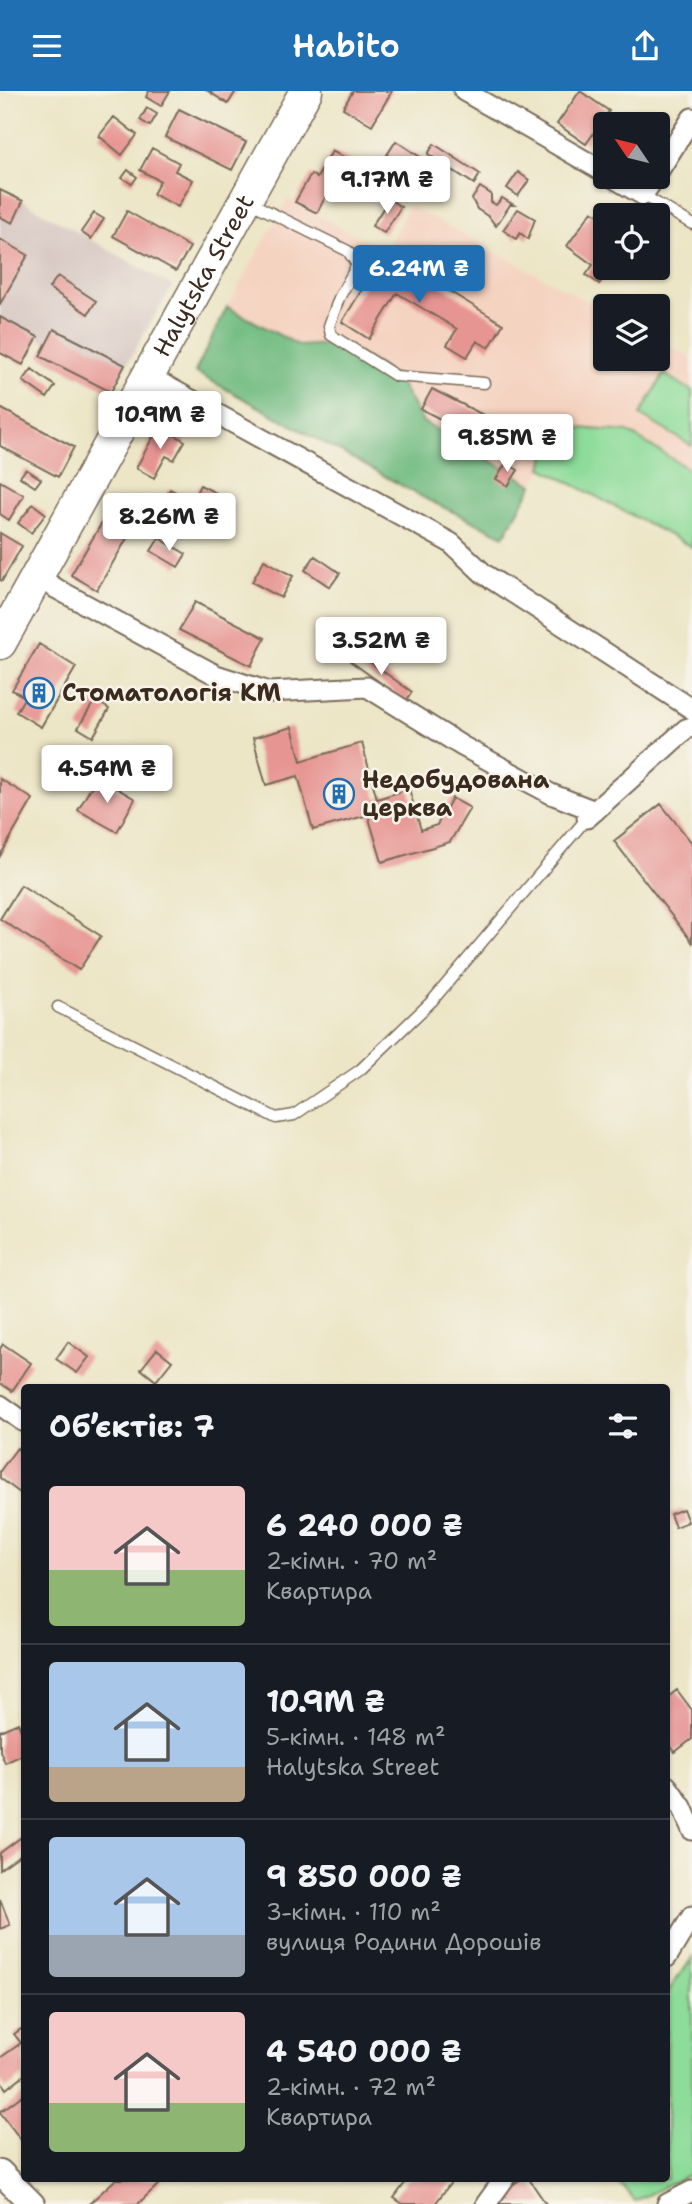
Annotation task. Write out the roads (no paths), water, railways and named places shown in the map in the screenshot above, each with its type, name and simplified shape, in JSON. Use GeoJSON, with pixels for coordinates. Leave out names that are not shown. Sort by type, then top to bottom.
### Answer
{"type":"FeatureCollection","features":[{"type":"Feature","properties":{"kind":"main road","name":"Halytska Street"},"geometry":{"type":"LineString","coordinates":[[1,641],[306,91]]}},
{"type":"Feature","properties":{"kind":"street"},"geometry":{"type":"LineString","coordinates":[[464,91],[593,165]]}},
{"type":"Feature","properties":{"kind":"street"},"geometry":{"type":"LineString","coordinates":[[670,153],[692,118]]}},
{"type":"Feature","properties":{"kind":"street"},"geometry":{"type":"LineString","coordinates":[[633,189],[643,195],[647,189]]}},
{"type":"Feature","properties":{"kind":"street"},"geometry":{"type":"LineString","coordinates":[[148,376],[451,543],[484,574],[692,709]]}},
{"type":"Feature","properties":{"kind":"street"},"geometry":{"type":"LineString","coordinates":[[38,577],[216,675],[269,692],[367,687],[462,746],[591,814],[689,728]]}},
{"type":"Feature","properties":{"kind":"street"},"geometry":{"type":"LineString","coordinates":[[0,1405],[21,1420]]}},
{"type":"Feature","properties":{"kind":"street"},"geometry":{"type":"LineString","coordinates":[[670,1790],[682,1807],[692,1830]]}},
{"type":"Feature","properties":{"kind":"street"},"geometry":{"type":"LineString","coordinates":[[670,1952],[692,1916]]}},
{"type":"Feature","properties":{"kind":"street"},"geometry":{"type":"LineString","coordinates":[[0,2172],[32,2204]]}},
{"type":"Feature","properties":{"kind":"street"},"geometry":{"type":"LineString","coordinates":[[486,2204],[501,2182]]}},
{"type":"Feature","properties":{"kind":"street"},"geometry":{"type":"LineString","coordinates":[[667,2204],[692,2191]]}},
{"type":"Feature","properties":{"kind":"lane"},"geometry":{"type":"LineString","coordinates":[[643,195],[692,225]]}},
{"type":"Feature","properties":{"kind":"lane"},"geometry":{"type":"LineString","coordinates":[[246,200],[348,251],[357,265],[340,297],[329,326],[331,335],[341,343],[396,376],[484,383]]}},
{"type":"Feature","properties":{"kind":"lane"},"geometry":{"type":"LineString","coordinates":[[58,1007],[276,1118],[294,1115],[360,1070],[432,1000],[591,814]]}},
{"type":"Feature","properties":{"kind":"place","name":"Стоматологія KM"},"geometry":{"type":"Point","coordinates":[39,693]}},
{"type":"Feature","properties":{"kind":"place","name":"Недобудована церква"},"geometry":{"type":"Point","coordinates":[339,794]}}]}
